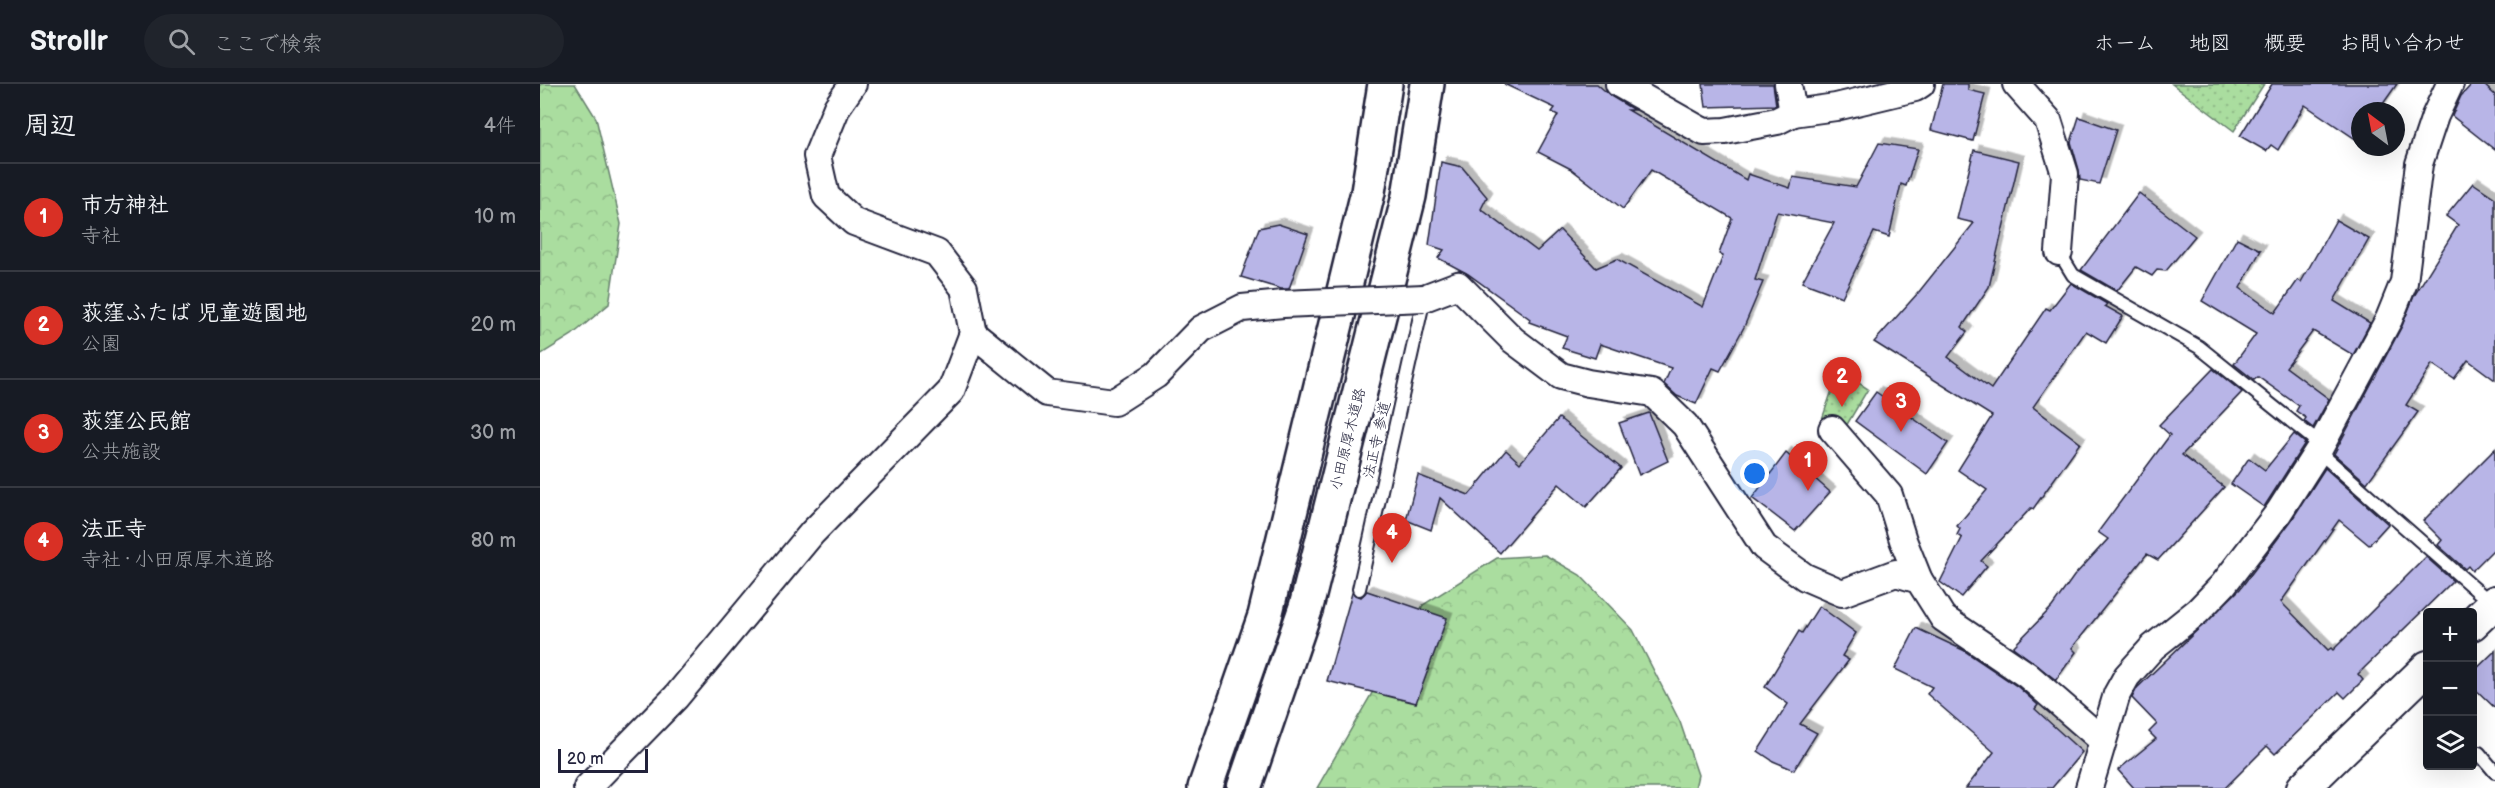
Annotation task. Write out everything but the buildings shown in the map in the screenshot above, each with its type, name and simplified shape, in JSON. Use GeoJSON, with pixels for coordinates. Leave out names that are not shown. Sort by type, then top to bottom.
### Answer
{"type":"FeatureCollection","features":[{"type":"Feature","properties":{"kind":"highway"},"geometry":{"type":"LineString","coordinates":[[1205,788],[1265,616],[1368,192],[1385,84]]}},
{"type":"Feature","properties":{"kind":"highway","name":"小田原厚木道路"},"geometry":{"type":"LineString","coordinates":[[1244,788],[1306,607],[1409,196],[1427,84]]}},
{"type":"Feature","properties":{"kind":"street"},"geometry":{"type":"LineString","coordinates":[[587,788],[676,697],[812,533],[951,391],[973,333],[964,288],[937,253],[854,222],[826,196],[817,156],[837,107],[853,84]]}},
{"type":"Feature","properties":{"kind":"street"},"geometry":{"type":"LineString","coordinates":[[1618,84],[1704,132],[1725,131],[1777,121],[1837,95],[1915,88],[1921,84]]}},
{"type":"Feature","properties":{"kind":"street"},"geometry":{"type":"LineString","coordinates":[[1788,84],[1792,113]]}},
{"type":"Feature","properties":{"kind":"street"},"geometry":{"type":"LineString","coordinates":[[2016,84],[2048,120],[2066,174],[2060,252]]}},
{"type":"Feature","properties":{"kind":"street"},"geometry":{"type":"LineString","coordinates":[[2090,788],[2117,694],[2127,676],[2153,647],[2198,611],[2223,585],[2279,512],[2320,448],[2389,319],[2404,282],[2419,164],[2435,116],[2450,84]]}},
{"type":"Feature","properties":{"kind":"street"},"geometry":{"type":"LineString","coordinates":[[973,333],[1047,393],[1114,402],[1156,375],[1201,329],[1242,309],[1284,304],[1424,298],[1458,285],[1513,340],[1561,376],[1588,383],[1652,393],[1685,425],[1764,547],[1805,577],[1842,593],[1896,573],[1919,580]]}},
{"type":"Feature","properties":{"kind":"street"},"geometry":{"type":"LineString","coordinates":[[1832,429],[1889,495],[1919,580],[1943,618],[2027,675],[2102,740]]}},
{"type":"Feature","properties":{"kind":"street"},"geometry":{"type":"LineString","coordinates":[[2303,788],[2423,672]]}},
{"type":"Feature","properties":{"kind":"lane"},"geometry":{"type":"LineString","coordinates":[[2060,252],[2073,274],[2199,346],[2320,448],[2487,610]]}},
{"type":"Feature","properties":{"kind":"lane","name":"法正寺 参道"},"geometry":{"type":"LineString","coordinates":[[1359,589],[1424,298]]}},
{"type":"Feature","properties":{"kind":"lane"},"geometry":{"type":"LineString","coordinates":[[2479,753],[2495,772]]}},
{"type":"Feature","properties":{"kind":"green space"},"geometry":{"type":"Polygon","coordinates":[[[540,84],[575,84],[596,118],[621,224],[609,304],[572,335],[540,355],[540,84]]]}},
{"type":"Feature","properties":{"kind":"green space"},"geometry":{"type":"Polygon","coordinates":[[[2172,84],[2264,84],[2234,131],[2172,84]]]}},
{"type":"Feature","properties":{"kind":"green space"},"geometry":{"type":"Polygon","coordinates":[[[1839,370],[1868,389],[1842,433],[1820,425],[1839,370]]]}},
{"type":"Feature","properties":{"kind":"green space"},"geometry":{"type":"Polygon","coordinates":[[[1545,555],[1580,575],[1633,630],[1680,722],[1698,775],[1695,788],[1317,788],[1423,605],[1497,558],[1545,555]]]}},
{"type":"Feature","properties":{"kind":"place","name":"荻窪ふたば 児童遊園地"},"geometry":{"type":"Point","coordinates":[1842,407]}},
{"type":"Feature","properties":{"kind":"place","name":"荻窪公民館"},"geometry":{"type":"Point","coordinates":[1901,432]}},
{"type":"Feature","properties":{"kind":"place","name":"市方神社"},"geometry":{"type":"Point","coordinates":[1808,491]}},
{"type":"Feature","properties":{"kind":"place","name":"法正寺"},"geometry":{"type":"Point","coordinates":[1392,563]}}]}
